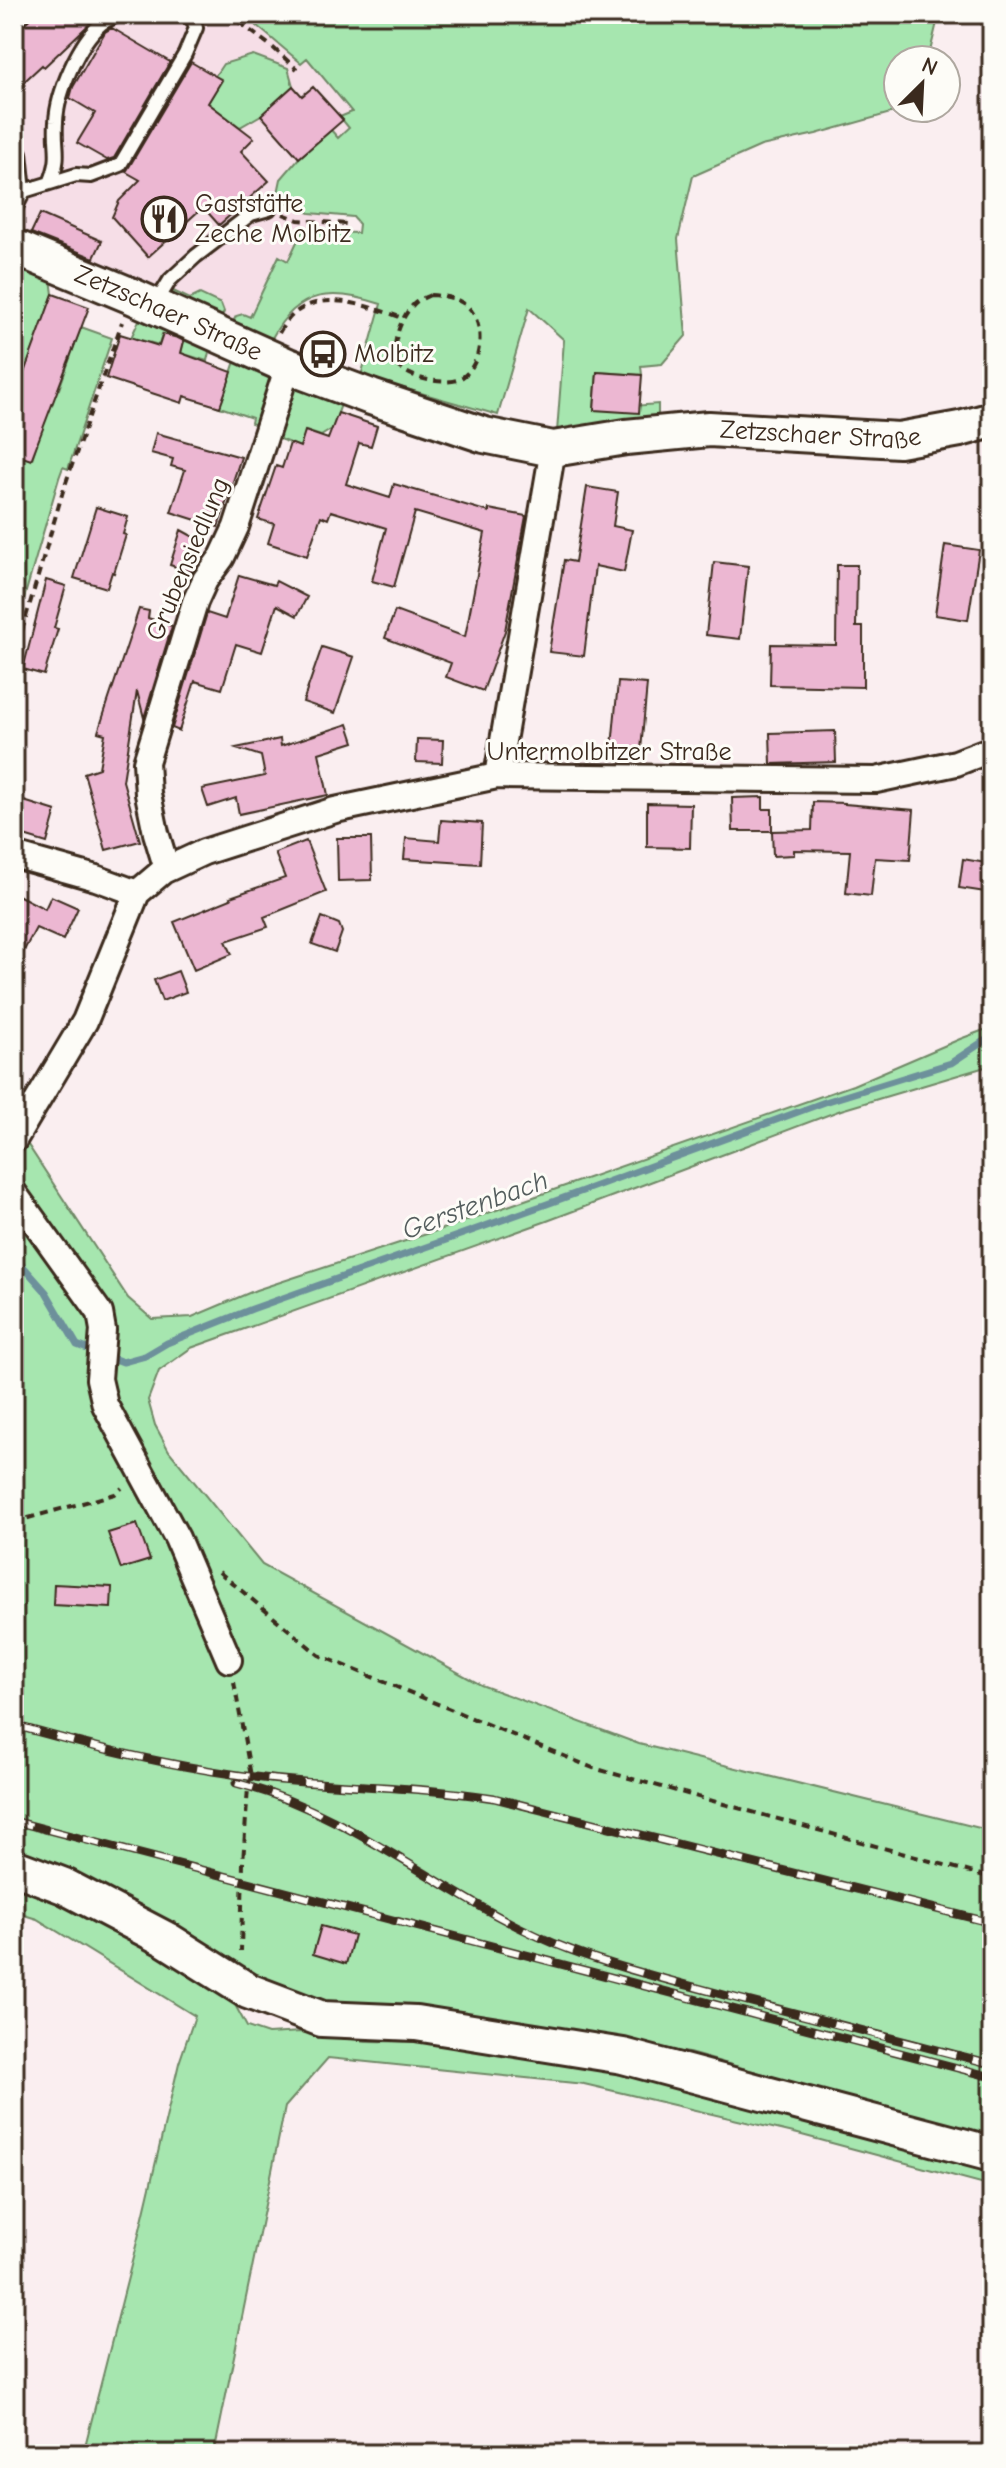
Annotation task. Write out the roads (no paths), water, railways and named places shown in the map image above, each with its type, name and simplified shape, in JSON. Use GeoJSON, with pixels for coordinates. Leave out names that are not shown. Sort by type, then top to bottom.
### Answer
{"type":"FeatureCollection","features":[{"type":"Feature","properties":{"kind":"street","name":"Zetzschaer Straße"},"geometry":{"type":"LineString","coordinates":[[14,247],[278,361],[399,407],[484,435],[553,449],[626,437],[709,429],[899,440],[992,420]]}},
{"type":"Feature","properties":{"kind":"street","name":"Grubensiedlung"},"geometry":{"type":"LineString","coordinates":[[167,869],[148,794],[146,762],[195,602],[236,527],[278,361]]}},
{"type":"Feature","properties":{"kind":"street"},"geometry":{"type":"LineString","coordinates":[[497,776],[553,449]]}},
{"type":"Feature","properties":{"kind":"street","name":"Untermolbitzer Straße"},"geometry":{"type":"LineString","coordinates":[[14,1140],[85,1021],[137,893],[167,869],[204,852],[335,810],[497,776],[876,780],[956,763],[992,749]]}},
{"type":"Feature","properties":{"kind":"street"},"geometry":{"type":"LineString","coordinates":[[14,855],[137,893]]}},
{"type":"Feature","properties":{"kind":"street"},"geometry":{"type":"LineString","coordinates":[[14,1193],[100,1313],[103,1330],[99,1379],[105,1405],[177,1538],[229,1660]]}},
{"type":"Feature","properties":{"kind":"street"},"geometry":{"type":"LineString","coordinates":[[14,1867],[64,1886],[167,1940],[248,1991],[322,2019],[416,2023],[623,2056],[992,2154]]}},
{"type":"Feature","properties":{"kind":"lane"},"geometry":{"type":"LineString","coordinates":[[50,183],[58,150],[55,124],[59,96],[83,46],[101,24],[119,14]]}},
{"type":"Feature","properties":{"kind":"lane"},"geometry":{"type":"LineString","coordinates":[[24,191],[76,175],[91,176],[120,165],[185,54],[196,28],[193,19],[184,14]]}},
{"type":"Feature","properties":{"kind":"lane"},"geometry":{"type":"LineString","coordinates":[[14,144],[20,153],[24,191],[14,211]]}},
{"type":"Feature","properties":{"kind":"lane"},"geometry":{"type":"LineString","coordinates":[[143,301],[251,214],[269,209]]}},
{"type":"Feature","properties":{"kind":"waterway","name":"Gerstenbach"},"geometry":{"type":"LineString","coordinates":[[107,1356],[123,1362],[145,1356],[167,1343],[252,1309],[825,1102],[951,1063],[992,1038]]}},
{"type":"Feature","properties":{"kind":"waterway","name":"Gerstenbach"},"geometry":{"type":"LineString","coordinates":[[14,1256],[46,1292],[77,1345],[95,1352]]}},
{"type":"Feature","properties":{"kind":"railway"},"geometry":{"type":"LineString","coordinates":[[21,1727],[126,1754],[232,1774],[494,1798],[992,1923]]}},
{"type":"Feature","properties":{"kind":"railway"},"geometry":{"type":"LineString","coordinates":[[236,1783],[324,1816],[486,1910],[571,1950],[669,1980],[992,2064]]}},
{"type":"Feature","properties":{"kind":"railway"},"geometry":{"type":"LineString","coordinates":[[14,1821],[992,2077]]}},
{"type":"Feature","properties":{"kind":"place","name":"Gaststätte Zeche Molbitz"},"geometry":{"type":"Point","coordinates":[164,219]}},
{"type":"Feature","properties":{"kind":"place","name":"Molbitz"},"geometry":{"type":"Point","coordinates":[323,354]}}]}
